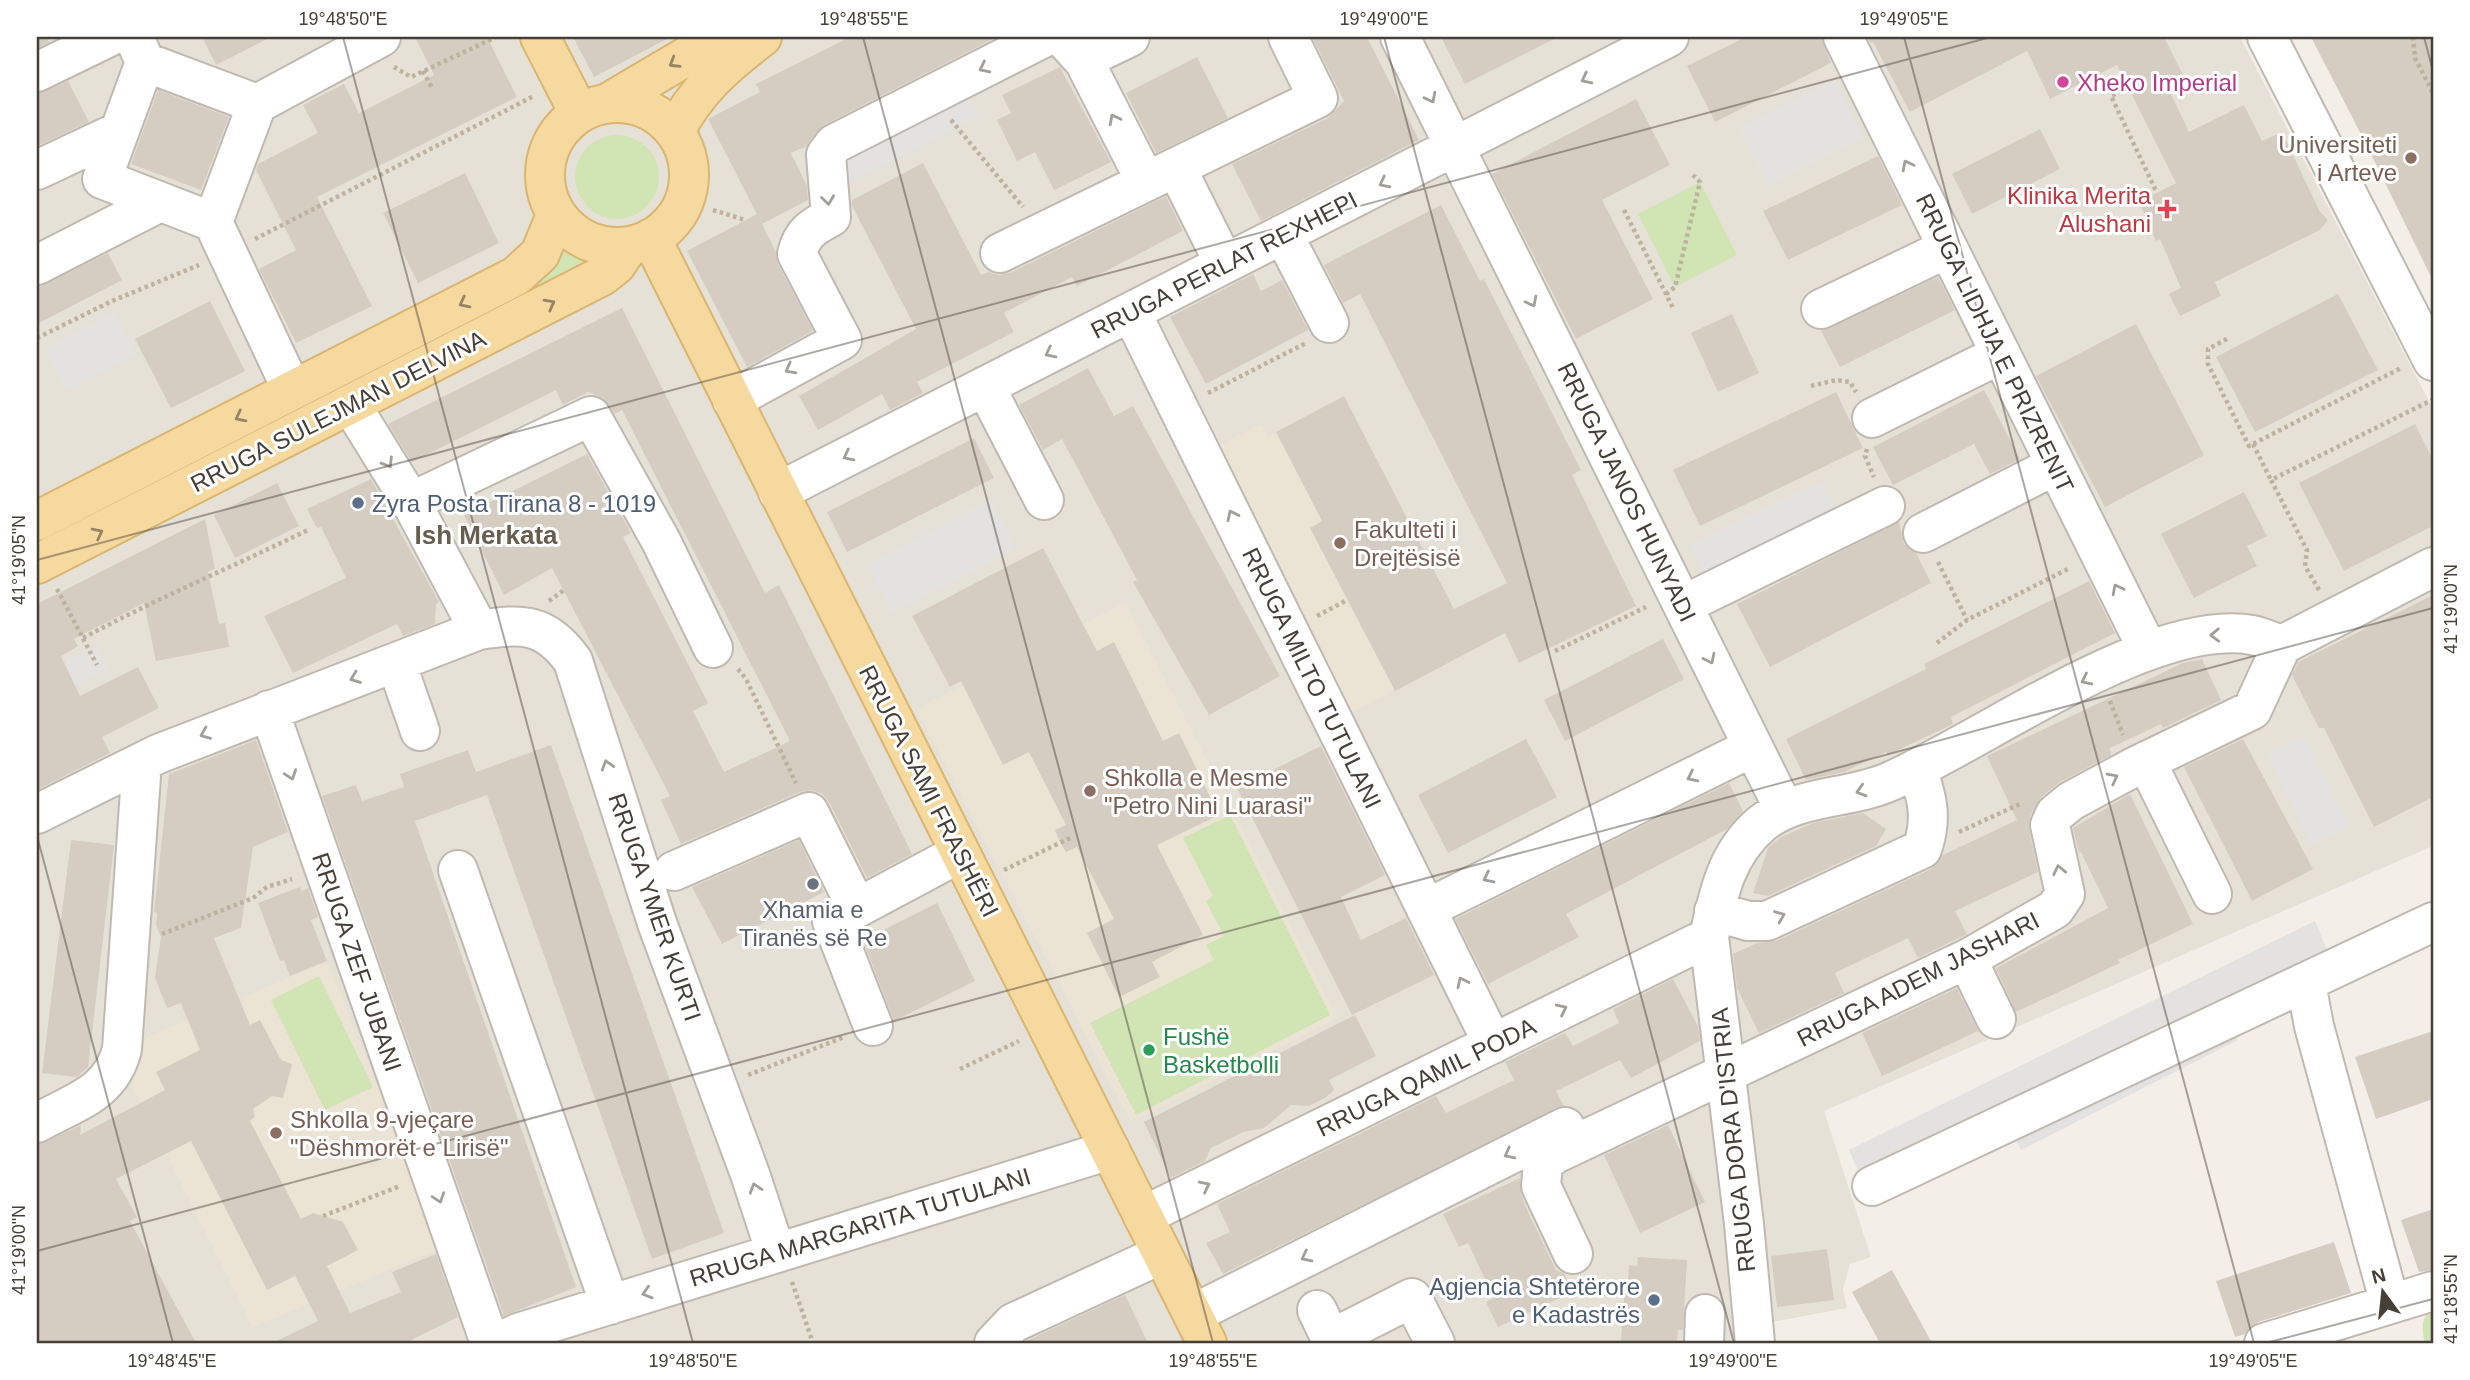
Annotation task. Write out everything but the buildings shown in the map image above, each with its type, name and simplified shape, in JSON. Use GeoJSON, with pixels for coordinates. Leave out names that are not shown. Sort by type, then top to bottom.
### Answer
{"type":"FeatureCollection","features":[{"type":"Feature","properties":{"kind":"main road"},"geometry":{"type":"LineString","coordinates":[[540,37],[580,99]]}},
{"type":"Feature","properties":{"kind":"main road"},"geometry":{"type":"LineString","coordinates":[[580,99],[632,105],[656,115],[675,132],[687,160],[687,191],[674,219],[640,242],[601,246],[575,234],[545,209],[547,194],[544,171],[549,148],[580,99],[699,49],[736,37]]}},
{"type":"Feature","properties":{"kind":"main road"},"geometry":{"type":"LineString","coordinates":[[675,132],[687,107],[714,76],[762,37]]}},
{"type":"Feature","properties":{"kind":"main road","name":"RRUGA SULEJMAN DELVINA"},"geometry":{"type":"LineString","coordinates":[[37,521],[525,271],[545,247],[545,209]]}},
{"type":"Feature","properties":{"kind":"main road","name":"RRUGA SAMI FRASHËRI"},"geometry":{"type":"LineString","coordinates":[[640,242],[732,400],[1200,1329]]}},
{"type":"Feature","properties":{"kind":"main road","name":"RRUGA SULEJMAN DELVINA"},"geometry":{"type":"LineString","coordinates":[[45,573],[351,405],[602,276],[640,242]]}},
{"type":"Feature","properties":{"kind":"street"},"geometry":{"type":"LineString","coordinates":[[732,400],[842,341],[797,254],[801,239],[812,227],[831,217],[826,155],[834,144],[1045,37]]}},
{"type":"Feature","properties":{"kind":"street"},"geometry":{"type":"LineString","coordinates":[[1062,37],[1084,61],[1224,263]]}},
{"type":"Feature","properties":{"kind":"street"},"geometry":{"type":"LineString","coordinates":[[1000,253],[1318,98],[1288,37]]}},
{"type":"Feature","properties":{"kind":"street","name":"RRUGA JANOS HUNYADI"},"geometry":{"type":"LineString","coordinates":[[1400,37],[1784,809]]}},
{"type":"Feature","properties":{"kind":"street","name":"RRUGA PERLAT REXHEPI"},"geometry":{"type":"LineString","coordinates":[[778,492],[1455,146],[1625,47],[1669,37]]}},
{"type":"Feature","properties":{"kind":"street","name":"RRUGA LIDHJA E PRIZRENIT"},"geometry":{"type":"LineString","coordinates":[[1843,37],[2148,650]]}},
{"type":"Feature","properties":{"kind":"street"},"geometry":{"type":"LineString","coordinates":[[2267,37],[2423,362]]}},
{"type":"Feature","properties":{"kind":"street"},"geometry":{"type":"LineString","coordinates":[[37,72],[95,40]]}},
{"type":"Feature","properties":{"kind":"street"},"geometry":{"type":"LineString","coordinates":[[292,390],[220,238],[160,202],[102,178],[118,132],[140,49],[257,104],[387,52]]}},
{"type":"Feature","properties":{"kind":"street"},"geometry":{"type":"LineString","coordinates":[[220,238],[257,104]]}},
{"type":"Feature","properties":{"kind":"street"},"geometry":{"type":"LineString","coordinates":[[37,170],[118,132]]}},
{"type":"Feature","properties":{"kind":"street"},"geometry":{"type":"LineString","coordinates":[[37,265],[160,202]]}},
{"type":"Feature","properties":{"kind":"street"},"geometry":{"type":"LineString","coordinates":[[1283,234],[1319,332]]}},
{"type":"Feature","properties":{"kind":"street"},"geometry":{"type":"LineString","coordinates":[[1821,309],[1948,248]]}},
{"type":"Feature","properties":{"kind":"street","name":"RRUGA MILTO TUTULANI"},"geometry":{"type":"LineString","coordinates":[[1131,312],[1493,1044]]}},
{"type":"Feature","properties":{"kind":"street"},"geometry":{"type":"LineString","coordinates":[[1872,418],[2001,354]]}},
{"type":"Feature","properties":{"kind":"street"},"geometry":{"type":"LineString","coordinates":[[985,386],[1044,500]]}},
{"type":"Feature","properties":{"kind":"street"},"geometry":{"type":"LineString","coordinates":[[351,405],[411,502],[479,631]]}},
{"type":"Feature","properties":{"kind":"street"},"geometry":{"type":"LineString","coordinates":[[411,502],[592,416],[661,541],[710,642]]}},
{"type":"Feature","properties":{"kind":"street"},"geometry":{"type":"LineString","coordinates":[[1923,533],[2056,465]]}},
{"type":"Feature","properties":{"kind":"street"},"geometry":{"type":"LineString","coordinates":[[1680,599],[1885,506]]}},
{"type":"Feature","properties":{"kind":"street"},"geometry":{"type":"LineString","coordinates":[[1917,768],[1929,806],[1929,831],[1922,849],[1767,921],[1712,924],[1727,869],[1740,847],[1761,825],[1784,809],[1856,793],[1917,768],[1974,735],[2148,650],[2204,635],[2251,635],[2282,645],[2433,567]]}},
{"type":"Feature","properties":{"kind":"street","name":"RRUGA YMER KURTI"},"geometry":{"type":"LineString","coordinates":[[269,710],[479,631],[517,624],[538,630],[561,644],[573,662],[657,923],[779,1252]]}},
{"type":"Feature","properties":{"kind":"street","name":"RRUGA ADEM JASHARI"},"geometry":{"type":"LineString","coordinates":[[1725,1061],[1967,959],[2054,909],[2065,894],[2050,825],[2055,814],[2135,749],[2252,710],[2282,645]]}},
{"type":"Feature","properties":{"kind":"street"},"geometry":{"type":"LineString","coordinates":[[396,662],[420,731]]}},
{"type":"Feature","properties":{"kind":"street"},"geometry":{"type":"LineString","coordinates":[[37,814],[142,762],[269,710]]}},
{"type":"Feature","properties":{"kind":"street","name":"RRUGA ZEF JUBANI"},"geometry":{"type":"LineString","coordinates":[[269,710],[431,1175],[507,1341]]}},
{"type":"Feature","properties":{"kind":"street"},"geometry":{"type":"LineString","coordinates":[[1426,909],[1754,747]]}},
{"type":"Feature","properties":{"kind":"street"},"geometry":{"type":"LineString","coordinates":[[2135,749],[2211,894]]}},
{"type":"Feature","properties":{"kind":"street"},"geometry":{"type":"LineString","coordinates":[[37,1123],[106,1084],[117,1069],[122,1049],[142,762]]}},
{"type":"Feature","properties":{"kind":"street"},"geometry":{"type":"LineString","coordinates":[[674,871],[809,812],[857,908]]}},
{"type":"Feature","properties":{"kind":"street"},"geometry":{"type":"LineString","coordinates":[[873,1026],[832,921],[960,853]]}},
{"type":"Feature","properties":{"kind":"street"},"geometry":{"type":"LineString","coordinates":[[458,870],[610,1305]]}},
{"type":"Feature","properties":{"kind":"street"},"geometry":{"type":"LineString","coordinates":[[1872,1186],[2433,922]]}},
{"type":"Feature","properties":{"kind":"street","name":"RRUGA QAMIL PODA"},"geometry":{"type":"LineString","coordinates":[[1143,1216],[1493,1044],[1712,924]]}},
{"type":"Feature","properties":{"kind":"street","name":"RRUGA DORA D'ISTRIA"},"geometry":{"type":"LineString","coordinates":[[1712,924],[1755,1343]]}},
{"type":"Feature","properties":{"kind":"street"},"geometry":{"type":"LineString","coordinates":[[1967,959],[1996,1019]]}},
{"type":"Feature","properties":{"kind":"street"},"geometry":{"type":"LineString","coordinates":[[2306,983],[2314,1026],[2390,1304]]}},
{"type":"Feature","properties":{"kind":"street"},"geometry":{"type":"LineString","coordinates":[[1573,1254],[1541,1186],[1543,1163],[1725,1061]]}},
{"type":"Feature","properties":{"kind":"street"},"geometry":{"type":"LineString","coordinates":[[1200,1329],[1725,1061]]}},
{"type":"Feature","properties":{"kind":"street","name":"RRUGA MARGARITA TUTULANI"},"geometry":{"type":"LineString","coordinates":[[507,1341],[610,1305],[1110,1150]]}},
{"type":"Feature","properties":{"kind":"street"},"geometry":{"type":"LineString","coordinates":[[1004,1339],[1013,1323],[1163,1254]]}},
{"type":"Feature","properties":{"kind":"street"},"geometry":{"type":"LineString","coordinates":[[2264,1343],[2433,1291]]}},
{"type":"Feature","properties":{"kind":"street"},"geometry":{"type":"LineString","coordinates":[[1317,1310],[1331,1339],[1412,1298],[1435,1343]]}},
{"type":"Feature","properties":{"kind":"path"},"geometry":{"type":"LineString","coordinates":[[387,52],[411,77],[495,37]]}},
{"type":"Feature","properties":{"kind":"path"},"geometry":{"type":"LineString","coordinates":[[2413,37],[2415,58],[2433,93]]}},
{"type":"Feature","properties":{"kind":"path"},"geometry":{"type":"LineString","coordinates":[[423,71],[432,88]]}},
{"type":"Feature","properties":{"kind":"path"},"geometry":{"type":"LineString","coordinates":[[2128,88],[2111,96],[2157,193]]}},
{"type":"Feature","properties":{"kind":"path"},"geometry":{"type":"LineString","coordinates":[[37,338],[112,300],[220,238],[456,138],[580,99]]}},
{"type":"Feature","properties":{"kind":"path"},"geometry":{"type":"LineString","coordinates":[[545,209],[535,162],[545,124],[554,111],[580,99]]}},
{"type":"Feature","properties":{"kind":"path"},"geometry":{"type":"LineString","coordinates":[[951,121],[1027,211]]}},
{"type":"Feature","properties":{"kind":"path"},"geometry":{"type":"LineString","coordinates":[[452,130],[456,138]]}},
{"type":"Feature","properties":{"kind":"path"},"geometry":{"type":"LineString","coordinates":[[1667,294],[1675,287],[1700,182],[1693,175]]}},
{"type":"Feature","properties":{"kind":"path"},"geometry":{"type":"LineString","coordinates":[[713,209],[745,220]]}},
{"type":"Feature","properties":{"kind":"path"},"geometry":{"type":"LineString","coordinates":[[1624,210],[1674,310]]}},
{"type":"Feature","properties":{"kind":"path"},"geometry":{"type":"LineString","coordinates":[[1179,408],[1319,332]]}},
{"type":"Feature","properties":{"kind":"path"},"geometry":{"type":"LineString","coordinates":[[2227,339],[2208,349],[2208,364],[2249,446],[2423,362]]}},
{"type":"Feature","properties":{"kind":"path"},"geometry":{"type":"LineString","coordinates":[[1811,386],[1836,380],[1850,382],[1872,418],[1866,456],[1885,506]]}},
{"type":"Feature","properties":{"kind":"path"},"geometry":{"type":"LineString","coordinates":[[2271,480],[2432,400]]}},
{"type":"Feature","properties":{"kind":"path"},"geometry":{"type":"LineString","coordinates":[[2253,444],[2307,550],[2305,566],[2335,618]]}},
{"type":"Feature","properties":{"kind":"path"},"geometry":{"type":"LineString","coordinates":[[83,638],[200,578],[236,565],[308,530]]}},
{"type":"Feature","properties":{"kind":"path"},"geometry":{"type":"LineString","coordinates":[[1937,643],[1967,620],[2099,554]]}},
{"type":"Feature","properties":{"kind":"path"},"geometry":{"type":"LineString","coordinates":[[45,573],[97,665]]}},
{"type":"Feature","properties":{"kind":"path"},"geometry":{"type":"LineString","coordinates":[[555,597],[564,590]]}},
{"type":"Feature","properties":{"kind":"path"},"geometry":{"type":"LineString","coordinates":[[1555,651],[1680,599]]}},
{"type":"Feature","properties":{"kind":"path"},"geometry":{"type":"LineString","coordinates":[[1958,602],[1967,620]]}},
{"type":"Feature","properties":{"kind":"path"},"geometry":{"type":"LineString","coordinates":[[710,642],[747,679],[809,812]]}},
{"type":"Feature","properties":{"kind":"path"},"geometry":{"type":"LineString","coordinates":[[2109,699],[2135,749]]}},
{"type":"Feature","properties":{"kind":"path"},"geometry":{"type":"LineString","coordinates":[[2003,811],[2021,803]]}},
{"type":"Feature","properties":{"kind":"path"},"geometry":{"type":"LineString","coordinates":[[1000,872],[1072,837]]}},
{"type":"Feature","properties":{"kind":"path"},"geometry":{"type":"LineString","coordinates":[[129,947],[253,898],[267,887],[324,868]]}},
{"type":"Feature","properties":{"kind":"path"},"geometry":{"type":"LineString","coordinates":[[718,1087],[873,1026]]}},
{"type":"Feature","properties":{"kind":"path"},"geometry":{"type":"LineString","coordinates":[[960,1069],[1029,1037]]}},
{"type":"Feature","properties":{"kind":"path"},"geometry":{"type":"LineString","coordinates":[[323,1216],[431,1175]]}},
{"type":"Feature","properties":{"kind":"path"},"geometry":{"type":"LineString","coordinates":[[779,1252],[813,1343]]}},
{"type":"Feature","properties":{"kind":"shaded area"},"geometry":{"type":"Polygon","coordinates":[[[37,37],[2240,37],[2433,409],[2433,846],[1824,1111],[1871,1257],[1850,1264],[1843,1289],[1847,1308],[1762,1324],[1760,1343],[37,1343],[37,37]]]}},
{"type":"Feature","properties":{"kind":"shaded area"},"geometry":{"type":"Polygon","coordinates":[[[1835,79],[1864,137],[1768,184],[1739,127],[1835,79]]]}},
{"type":"Feature","properties":{"kind":"shaded area"},"geometry":{"type":"Polygon","coordinates":[[[963,86],[979,116],[841,186],[836,154],[963,86]]]}},
{"type":"Feature","properties":{"kind":"shaded area"},"geometry":{"type":"Polygon","coordinates":[[[114,313],[136,355],[66,391],[45,349],[114,313]]]}},
{"type":"Feature","properties":{"kind":"shaded area","name":"Fakulteti i Drejtësisë"},"geometry":{"type":"Polygon","coordinates":[[[1344,396],[1475,649],[1346,715],[1212,449],[1261,424],[1268,436],[1344,396]]]}},
{"type":"Feature","properties":{"kind":"shaded area"},"geometry":{"type":"Polygon","coordinates":[[[1821,482],[1840,519],[1709,583],[1690,545],[1821,482]]]}},
{"type":"Feature","properties":{"kind":"shaded area"},"geometry":{"type":"Polygon","coordinates":[[[991,500],[1015,548],[892,613],[867,565],[991,500]]]}},
{"type":"Feature","properties":{"kind":"shaded area","name":"Shkolla e Mesme \"Petro Nini Luarasi\""},"geometry":{"type":"Polygon","coordinates":[[[1126,602],[1338,1018],[1131,1122],[916,709],[1126,602]]]}},
{"type":"Feature","properties":{"kind":"shaded area"},"geometry":{"type":"Polygon","coordinates":[[[96,646],[108,669],[37,706],[37,677],[96,646]]]}},
{"type":"Feature","properties":{"kind":"shaded area"},"geometry":{"type":"Polygon","coordinates":[[[2304,736],[2349,826],[2311,845],[2267,755],[2304,736]]]}},
{"type":"Feature","properties":{"kind":"shaded area"},"geometry":{"type":"Polygon","coordinates":[[[2315,921],[2335,969],[2226,1021],[2238,1040],[2021,1150],[2012,1133],[1871,1201],[1849,1150],[2315,921]]]}},
{"type":"Feature","properties":{"kind":"shaded area","name":"Shkolla 9-vjeçare \"Dëshmorët e Lirisë\""},"geometry":{"type":"Polygon","coordinates":[[[327,961],[442,1248],[253,1327],[132,1085],[137,1056],[142,1042],[151,1035],[188,1020],[244,1010],[242,998],[327,961]]]}},
{"type":"Feature","properties":{"kind":"green space"},"geometry":{"type":"Polygon","coordinates":[[[609,135],[625,135],[641,142],[652,153],[659,169],[656,193],[647,207],[625,219],[609,219],[593,212],[582,201],[575,185],[575,169],[582,153],[593,142],[609,135]]]}},
{"type":"Feature","properties":{"kind":"green space"},"geometry":{"type":"Polygon","coordinates":[[[1700,182],[1737,255],[1675,287],[1638,214],[1700,182]]]}},
{"type":"Feature","properties":{"kind":"green space"},"geometry":{"type":"Polygon","coordinates":[[[560,251],[586,263],[538,292],[534,283],[560,251]]]}},
{"type":"Feature","properties":{"kind":"green space"},"geometry":{"type":"Polygon","coordinates":[[[1230,815],[1330,1015],[1136,1115],[1090,1023],[1214,960],[1206,945],[1224,936],[1206,901],[1213,896],[1183,838],[1230,815]]]}},
{"type":"Feature","properties":{"kind":"green space"},"geometry":{"type":"Polygon","coordinates":[[[319,976],[373,1087],[325,1110],[271,1000],[319,976]]]}},
{"type":"Feature","properties":{"kind":"green space"},"geometry":{"type":"Polygon","coordinates":[[[2433,1307],[2433,1343],[2425,1343],[2423,1324],[2433,1307]]]}},
{"type":"Feature","properties":{"kind":"place","name":"Xheko Imperial"},"geometry":{"type":"Point","coordinates":[2063,82]}},
{"type":"Feature","properties":{"kind":"place","name":"Universiteti i Arteve"},"geometry":{"type":"Point","coordinates":[2411,158]}},
{"type":"Feature","properties":{"kind":"place","name":"Klinika Merita Alushani"},"geometry":{"type":"Point","coordinates":[2167,209]}},
{"type":"Feature","properties":{"kind":"place","name":"Zyra Posta Tirana 8 - 1019"},"geometry":{"type":"Point","coordinates":[358,503]}},
{"type":"Feature","properties":{"kind":"place","name":"Fakulteti i Drejtësisë"},"geometry":{"type":"Point","coordinates":[1340,543]}},
{"type":"Feature","properties":{"kind":"place","name":"Shkolla e Mesme \"Petro Nini Luarasi\""},"geometry":{"type":"Point","coordinates":[1090,791]}},
{"type":"Feature","properties":{"kind":"place","name":"Xhamia e Tiranës së Re"},"geometry":{"type":"Point","coordinates":[813,884]}},
{"type":"Feature","properties":{"kind":"place","name":"Fushë Basketbolli"},"geometry":{"type":"Point","coordinates":[1149,1050]}},
{"type":"Feature","properties":{"kind":"place","name":"Shkolla 9-vjeçare \"Dëshmorët e Lirisë\""},"geometry":{"type":"Point","coordinates":[276,1133]}},
{"type":"Feature","properties":{"kind":"place","name":"Agjencia Shtetërore e Kadastrës"},"geometry":{"type":"Point","coordinates":[1654,1300]}},
{"type":"Feature","properties":{"kind":"district","name":"Ish Merkata"},"geometry":{"type":"Point","coordinates":[486,535]}}]}
